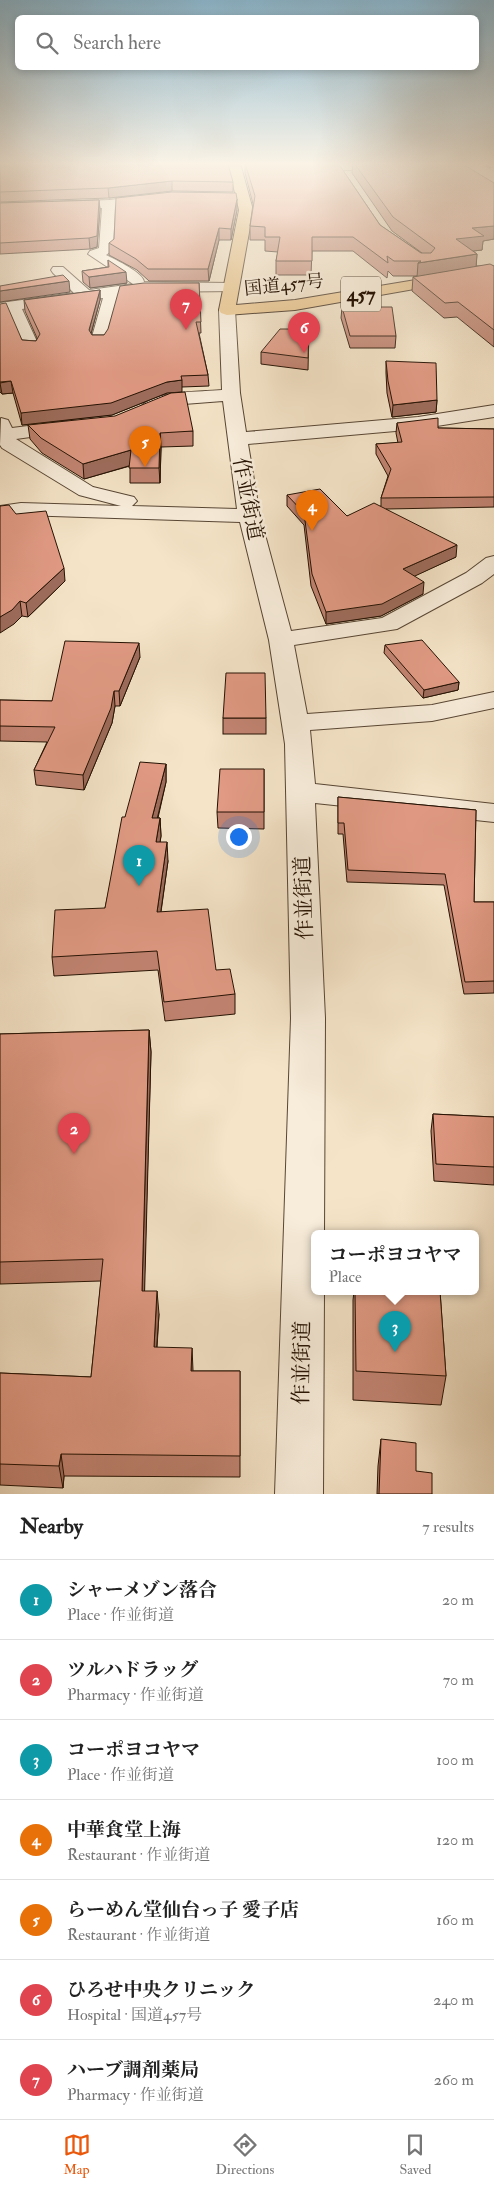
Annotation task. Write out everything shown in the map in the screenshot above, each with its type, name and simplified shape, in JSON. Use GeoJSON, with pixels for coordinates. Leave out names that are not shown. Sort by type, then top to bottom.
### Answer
{"type":"FeatureCollection","features":[{"type":"Feature","properties":{"kind":"highway","name":"国道457号"},"geometry":{"type":"LineString","coordinates":[[242,233],[229,299],[295,305],[494,271]]}},
{"type":"Feature","properties":{"kind":"street"},"geometry":{"type":"LineString","coordinates":[[107,233],[106,250],[95,254],[131,275],[144,287]]}},
{"type":"Feature","properties":{"kind":"street"},"geometry":{"type":"LineString","coordinates":[[58,270],[86,296]]}},
{"type":"Feature","properties":{"kind":"street"},"geometry":{"type":"LineString","coordinates":[[31,346],[7,307],[144,287],[229,299]]}},
{"type":"Feature","properties":{"kind":"street"},"geometry":{"type":"LineString","coordinates":[[99,340],[112,292]]}},
{"type":"Feature","properties":{"kind":"street","name":"作並街道"},"geometry":{"type":"LineString","coordinates":[[229,299],[231,395],[249,516],[281,640],[300,744],[308,1018],[299,1494]]}},
{"type":"Feature","properties":{"kind":"street"},"geometry":{"type":"LineString","coordinates":[[134,414],[168,400],[231,395]]}},
{"type":"Feature","properties":{"kind":"street"},"geometry":{"type":"LineString","coordinates":[[237,439],[418,423],[494,411]]}},
{"type":"Feature","properties":{"kind":"street"},"geometry":{"type":"LineString","coordinates":[[83,425],[3,427],[9,444],[86,491],[183,514]]}},
{"type":"Feature","properties":{"kind":"street"},"geometry":{"type":"LineString","coordinates":[[0,512],[21,509],[249,516]]}},
{"type":"Feature","properties":{"kind":"street"},"geometry":{"type":"LineString","coordinates":[[281,640],[388,624],[474,578],[494,562]]}},
{"type":"Feature","properties":{"kind":"street"},"geometry":{"type":"LineString","coordinates":[[296,721],[315,722],[432,713],[494,700]]}},
{"type":"Feature","properties":{"kind":"street"},"geometry":{"type":"LineString","coordinates":[[301,792],[494,814]]}},
{"type":"Feature","properties":{"kind":"building"},"geometry":{"type":"Polygon","coordinates":[[[0,233],[97,233],[97,236],[89,238],[0,243],[0,233]]]}},
{"type":"Feature","properties":{"kind":"building"},"geometry":{"type":"Polygon","coordinates":[[[114,233],[218,233],[208,269],[148,269],[136,259],[109,243],[114,239],[114,233]]]}},
{"type":"Feature","properties":{"kind":"building"},"geometry":{"type":"Polygon","coordinates":[[[265,233],[391,233],[421,253],[431,253],[435,248],[414,233],[479,233],[484,236],[456,239],[477,254],[418,263],[421,261],[394,261],[387,256],[388,263],[353,237],[312,237],[312,261],[276,261],[280,237],[265,237],[265,233]]]}},
{"type":"Feature","properties":{"kind":"building"},"geometry":{"type":"Polygon","coordinates":[[[108,260],[126,272],[89,277],[82,271],[109,267],[108,260]]]}},
{"type":"Feature","properties":{"kind":"building"},"geometry":{"type":"Polygon","coordinates":[[[490,264],[494,266],[494,330],[458,302],[445,303],[413,277],[490,264]]]}},
{"type":"Feature","properties":{"kind":"building"},"geometry":{"type":"Polygon","coordinates":[[[63,275],[69,281],[0,291],[0,286],[63,275]]]}},
{"type":"Feature","properties":{"kind":"building"},"geometry":{"type":"Polygon","coordinates":[[[144,283],[199,283],[201,322],[196,322],[208,375],[181,376],[182,380],[167,382],[111,403],[21,413],[11,381],[0,382],[0,304],[6,303],[22,340],[36,341],[40,334],[24,300],[100,290],[89,330],[92,335],[104,335],[108,329],[120,286],[144,283]]]}},
{"type":"Feature","properties":{"kind":"building"},"geometry":{"type":"Polygon","coordinates":[[[342,307],[392,307],[396,336],[350,336],[342,307]]]}},
{"type":"Feature","properties":{"kind":"building"},"geometry":{"type":"Polygon","coordinates":[[[280,329],[309,329],[308,358],[261,352],[280,329]]]}},
{"type":"Feature","properties":{"kind":"building"},"geometry":{"type":"Polygon","coordinates":[[[386,361],[436,363],[437,400],[393,405],[386,361]]]}},
{"type":"Feature","properties":{"kind":"building"},"geometry":{"type":"Polygon","coordinates":[[[185,392],[193,431],[160,433],[159,468],[129,468],[131,450],[83,464],[41,438],[28,425],[115,416],[171,393],[185,392]]]}},
{"type":"Feature","properties":{"kind":"building"},"geometry":{"type":"Polygon","coordinates":[[[438,418],[438,428],[494,429],[494,497],[381,498],[391,469],[376,444],[402,442],[397,423],[438,418]]]}},
{"type":"Feature","properties":{"kind":"building"},"geometry":{"type":"Polygon","coordinates":[[[320,489],[347,516],[374,503],[457,545],[403,569],[424,582],[382,604],[326,612],[312,574],[304,513],[287,495],[320,489]]]}},
{"type":"Feature","properties":{"kind":"building"},"geometry":{"type":"Polygon","coordinates":[[[9,505],[16,514],[46,511],[64,568],[26,603],[20,601],[12,610],[0,617],[0,506],[9,505]]]}},
{"type":"Feature","properties":{"kind":"building"},"geometry":{"type":"Polygon","coordinates":[[[422,640],[459,682],[424,690],[385,645],[422,640]]]}},
{"type":"Feature","properties":{"kind":"building"},"geometry":{"type":"Polygon","coordinates":[[[65,641],[139,643],[119,691],[114,691],[111,708],[83,775],[34,770],[55,727],[0,726],[0,700],[52,701],[65,641]]]}},
{"type":"Feature","properties":{"kind":"building"},"geometry":{"type":"Polygon","coordinates":[[[226,673],[265,673],[266,718],[223,718],[226,673]]]}},
{"type":"Feature","properties":{"kind":"building"},"geometry":{"type":"Polygon","coordinates":[[[140,762],[166,764],[152,818],[160,818],[156,842],[167,842],[157,912],[208,909],[216,970],[230,969],[235,994],[164,1002],[157,951],[52,957],[55,910],[105,908],[122,817],[125,817],[140,762]]]}},
{"type":"Feature","properties":{"kind":"building"},"geometry":{"type":"Polygon","coordinates":[[[220,769],[264,769],[264,812],[217,812],[220,769]]]}},
{"type":"Feature","properties":{"kind":"building"},"geometry":{"type":"Polygon","coordinates":[[[338,797],[476,810],[474,902],[494,902],[494,981],[465,982],[445,874],[348,870],[344,823],[338,823],[338,797]]]}},
{"type":"Feature","properties":{"kind":"building"},"geometry":{"type":"Polygon","coordinates":[[[149,1030],[142,1291],[157,1291],[154,1347],[192,1348],[191,1371],[240,1371],[240,1456],[61,1454],[59,1466],[0,1464],[0,1373],[91,1377],[103,1259],[0,1262],[0,1034],[149,1030]]]}},
{"type":"Feature","properties":{"kind":"building"},"geometry":{"type":"Polygon","coordinates":[[[433,1114],[494,1117],[494,1167],[436,1164],[433,1114]]]}},
{"type":"Feature","properties":{"kind":"building"},"geometry":{"type":"Polygon","coordinates":[[[355,1295],[440,1295],[446,1376],[356,1371],[355,1295]]]}},
{"type":"Feature","properties":{"kind":"building"},"geometry":{"type":"Polygon","coordinates":[[[381,1439],[416,1443],[416,1471],[432,1473],[432,1494],[379,1494],[381,1439]]]}},
{"type":"Feature","properties":{"kind":"place","name":"ハーブ調剤薬局"},"geometry":{"type":"Point","coordinates":[186,330]}},
{"type":"Feature","properties":{"kind":"place","name":"ひろせ中央クリニック"},"geometry":{"type":"Point","coordinates":[304,353]}},
{"type":"Feature","properties":{"kind":"place","name":"らーめん堂仙台っ子 愛子店"},"geometry":{"type":"Point","coordinates":[145,467]}},
{"type":"Feature","properties":{"kind":"place","name":"中華食堂上海"},"geometry":{"type":"Point","coordinates":[312,531]}},
{"type":"Feature","properties":{"kind":"place","name":"シャーメゾン落合"},"geometry":{"type":"Point","coordinates":[139,886]}},
{"type":"Feature","properties":{"kind":"place","name":"ツルハドラッグ"},"geometry":{"type":"Point","coordinates":[74,1154]}},
{"type":"Feature","properties":{"kind":"place","name":"コーポヨコヤマ"},"geometry":{"type":"Point","coordinates":[395,1352]}}]}
